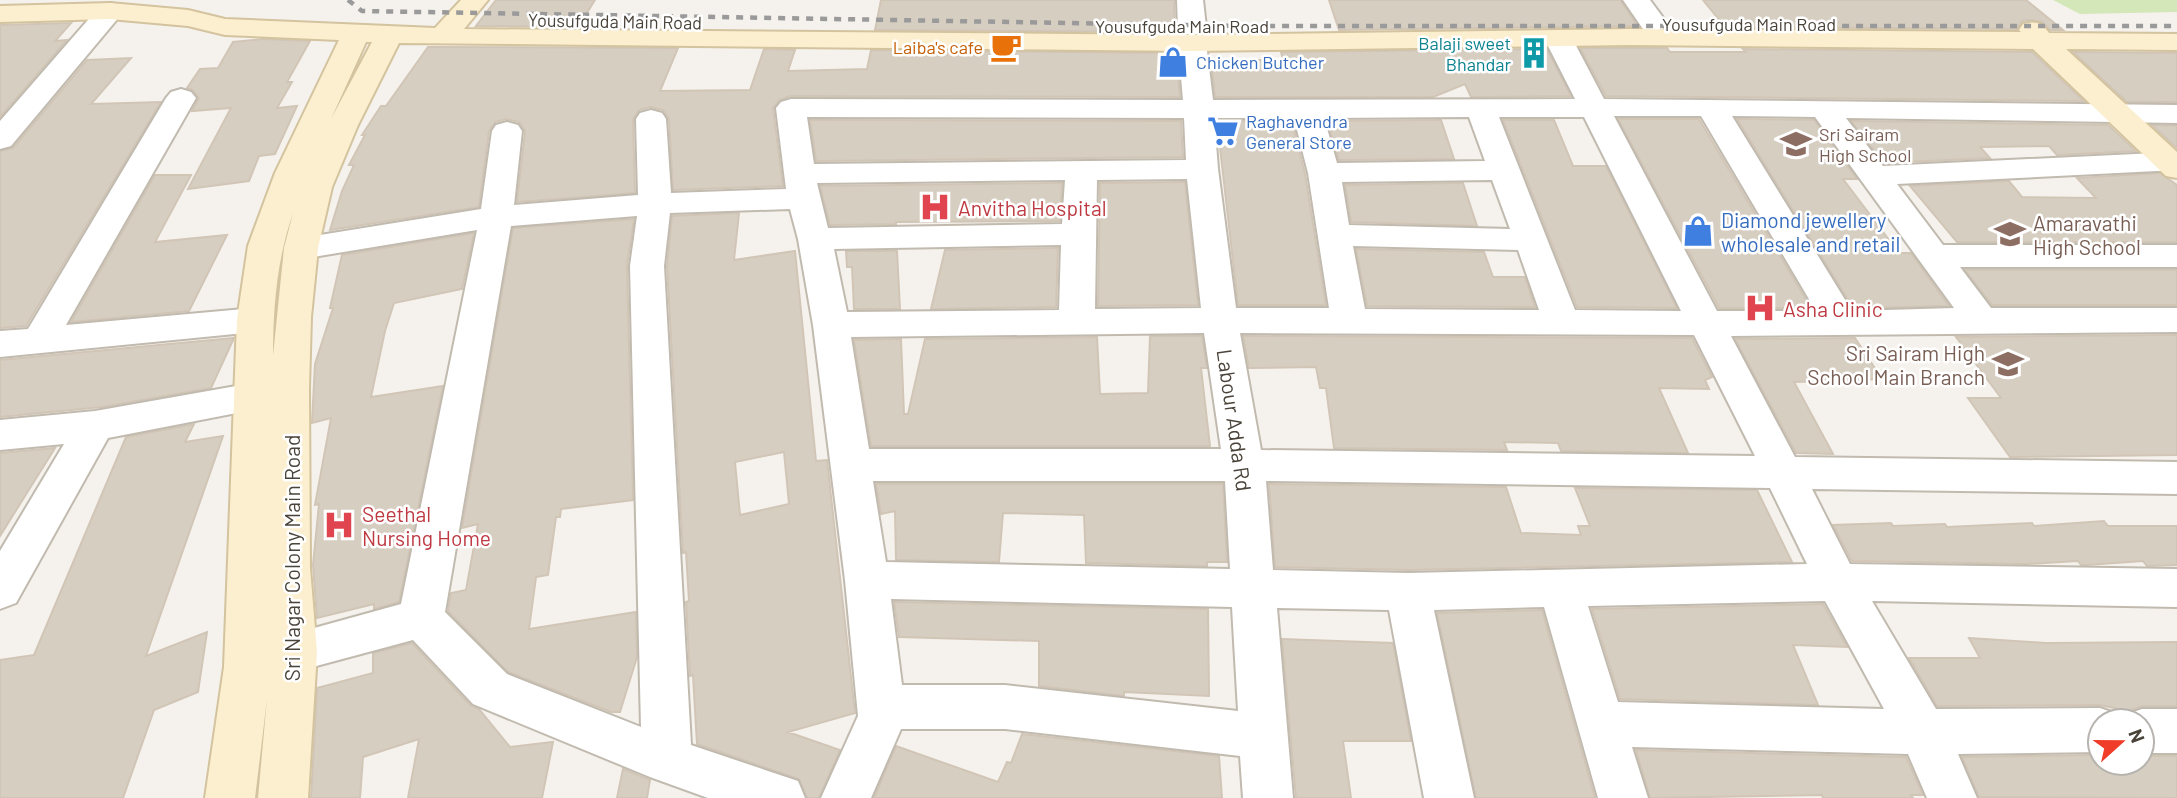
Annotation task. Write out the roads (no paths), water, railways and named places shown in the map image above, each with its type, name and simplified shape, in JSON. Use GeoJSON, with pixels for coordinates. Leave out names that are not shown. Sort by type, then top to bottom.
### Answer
{"type":"FeatureCollection","features":[{"type":"Feature","properties":{"kind":"main road"},"geometry":{"type":"LineString","coordinates":[[0,14],[196,9],[225,27],[389,34],[449,28],[475,0]]}},
{"type":"Feature","properties":{"kind":"main road","name":"Yousufguda Main Road"},"geometry":{"type":"LineString","coordinates":[[196,9],[449,28],[1653,23],[2036,34],[2177,42]]}},
{"type":"Feature","properties":{"kind":"main road","name":"Yousufguda Main Road"},"geometry":{"type":"LineString","coordinates":[[1191,23],[1558,38],[2036,34],[2177,28]]}},
{"type":"Feature","properties":{"kind":"main road"},"geometry":{"type":"LineString","coordinates":[[274,319],[265,246],[291,173],[356,33]]}},
{"type":"Feature","properties":{"kind":"main road"},"geometry":{"type":"LineString","coordinates":[[274,319],[301,248],[316,187],[343,125],[389,34]]}},
{"type":"Feature","properties":{"kind":"main road"},"geometry":{"type":"LineString","coordinates":[[2036,34],[2175,164]]}},
{"type":"Feature","properties":{"kind":"main road","name":"Sri Nagar Colony Main Road"},"geometry":{"type":"LineString","coordinates":[[230,798],[247,667],[272,392],[274,319]]}},
{"type":"Feature","properties":{"kind":"main road","name":"Sri Nagar Colony Main Road"},"geometry":{"type":"LineString","coordinates":[[272,392],[294,652],[283,798]]}},
{"type":"Feature","properties":{"kind":"street"},"geometry":{"type":"LineString","coordinates":[[1636,0],[1653,23]]}},
{"type":"Feature","properties":{"kind":"street"},"geometry":{"type":"LineString","coordinates":[[0,140],[110,11]]}},
{"type":"Feature","properties":{"kind":"street","name":"Labour Adda Rd"},"geometry":{"type":"LineString","coordinates":[[1191,23],[1202,169],[1220,320],[1244,465],[1268,798]]}},
{"type":"Feature","properties":{"kind":"street"},"geometry":{"type":"LineString","coordinates":[[1558,38],[1596,107],[1838,582],[1923,732],[1952,798]]}},
{"type":"Feature","properties":{"kind":"street"},"geometry":{"type":"LineString","coordinates":[[39,341],[181,98]]}},
{"type":"Feature","properties":{"kind":"street"},"geometry":{"type":"LineString","coordinates":[[846,798],[882,716],[867,580],[831,325],[815,239],[801,186],[791,108],[1199,110],[1710,107],[2177,114]]}},
{"type":"Feature","properties":{"kind":"street"},"geometry":{"type":"LineString","coordinates":[[1710,107],[1842,324]]}},
{"type":"Feature","properties":{"kind":"street"},"geometry":{"type":"LineString","coordinates":[[1481,108],[1562,322]]}},
{"type":"Feature","properties":{"kind":"street"},"geometry":{"type":"LineString","coordinates":[[1307,109],[1324,173],[1349,322]]}},
{"type":"Feature","properties":{"kind":"street"},"geometry":{"type":"LineString","coordinates":[[1825,110],[1981,320]]}},
{"type":"Feature","properties":{"kind":"street"},"geometry":{"type":"LineString","coordinates":[[651,119],[655,204],[647,266],[667,761]]}},
{"type":"Feature","properties":{"kind":"street"},"geometry":{"type":"LineString","coordinates":[[421,618],[496,216],[507,131]]}},
{"type":"Feature","properties":{"kind":"street"},"geometry":{"type":"LineString","coordinates":[[1872,176],[2175,164]]}},
{"type":"Feature","properties":{"kind":"street"},"geometry":{"type":"LineString","coordinates":[[301,248],[496,216],[655,204],[801,186],[1082,170],[1202,169]]}},
{"type":"Feature","properties":{"kind":"street"},"geometry":{"type":"LineString","coordinates":[[1077,321],[1082,170]]}},
{"type":"Feature","properties":{"kind":"street"},"geometry":{"type":"LineString","coordinates":[[1324,173],[1503,170]]}},
{"type":"Feature","properties":{"kind":"street"},"geometry":{"type":"LineString","coordinates":[[815,239],[1078,234]]}},
{"type":"Feature","properties":{"kind":"street"},"geometry":{"type":"LineString","coordinates":[[1335,235],[1531,240]]}},
{"type":"Feature","properties":{"kind":"street"},"geometry":{"type":"LineString","coordinates":[[1936,256],[2177,257]]}},
{"type":"Feature","properties":{"kind":"street"},"geometry":{"type":"LineString","coordinates":[[0,344],[274,319]]}},
{"type":"Feature","properties":{"kind":"street"},"geometry":{"type":"LineString","coordinates":[[831,325],[1220,320],[1842,324],[1981,320],[2177,320]]}},
{"type":"Feature","properties":{"kind":"street"},"geometry":{"type":"LineString","coordinates":[[0,435],[96,426],[272,392]]}},
{"type":"Feature","properties":{"kind":"street"},"geometry":{"type":"LineString","coordinates":[[0,590],[96,426]]}},
{"type":"Feature","properties":{"kind":"street"},"geometry":{"type":"LineString","coordinates":[[850,465],[1244,465],[2177,478]]}},
{"type":"Feature","properties":{"kind":"street"},"geometry":{"type":"LineString","coordinates":[[867,580],[1408,592],[1838,582],[2177,588]]}},
{"type":"Feature","properties":{"kind":"street"},"geometry":{"type":"LineString","coordinates":[[1561,590],[1623,798]]}},
{"type":"Feature","properties":{"kind":"street"},"geometry":{"type":"LineString","coordinates":[[1408,592],[1449,798]]}},
{"type":"Feature","properties":{"kind":"street"},"geometry":{"type":"LineString","coordinates":[[421,618],[490,689],[667,761],[780,798]]}},
{"type":"Feature","properties":{"kind":"street"},"geometry":{"type":"LineString","coordinates":[[294,652],[421,618]]}},
{"type":"Feature","properties":{"kind":"street"},"geometry":{"type":"LineString","coordinates":[[881,707],[1005,708],[1264,737]]}},
{"type":"Feature","properties":{"kind":"street"},"geometry":{"type":"LineString","coordinates":[[1601,724],[1923,732],[2086,730]]}},
{"type":"Feature","properties":{"kind":"street"},"geometry":{"type":"LineString","coordinates":[[2156,731],[2177,731]]}},
{"type":"Feature","properties":{"kind":"railway"},"geometry":{"type":"LineString","coordinates":[[348,0],[362,11],[1246,26],[2177,26]]}},
{"type":"Feature","properties":{"kind":"place","name":"Laiba's cafe"},"geometry":{"type":"Point","coordinates":[1006,47]}},
{"type":"Feature","properties":{"kind":"place","name":"Balaji sweet Bhandar"},"geometry":{"type":"Point","coordinates":[1534,53]}},
{"type":"Feature","properties":{"kind":"place","name":"Chicken Butcher"},"geometry":{"type":"Point","coordinates":[1173,62]}},
{"type":"Feature","properties":{"kind":"place","name":"Raghavendra General Store"},"geometry":{"type":"Point","coordinates":[1223,131]}},
{"type":"Feature","properties":{"kind":"place","name":"Sri Sairam High School"},"geometry":{"type":"Point","coordinates":[1796,144]}},
{"type":"Feature","properties":{"kind":"place","name":"Anvitha Hospital"},"geometry":{"type":"Point","coordinates":[935,207]}},
{"type":"Feature","properties":{"kind":"place","name":"Diamond jewellery wholesale and retail"},"geometry":{"type":"Point","coordinates":[1698,231]}},
{"type":"Feature","properties":{"kind":"place","name":"Amaravathi High School"},"geometry":{"type":"Point","coordinates":[2010,234]}},
{"type":"Feature","properties":{"kind":"place","name":"Asha Clinic"},"geometry":{"type":"Point","coordinates":[1760,308]}},
{"type":"Feature","properties":{"kind":"place","name":"Sri Sairam High School Main Branch"},"geometry":{"type":"Point","coordinates":[2008,364]}},
{"type":"Feature","properties":{"kind":"place","name":"Seethal Nursing Home"},"geometry":{"type":"Point","coordinates":[339,525]}}]}
